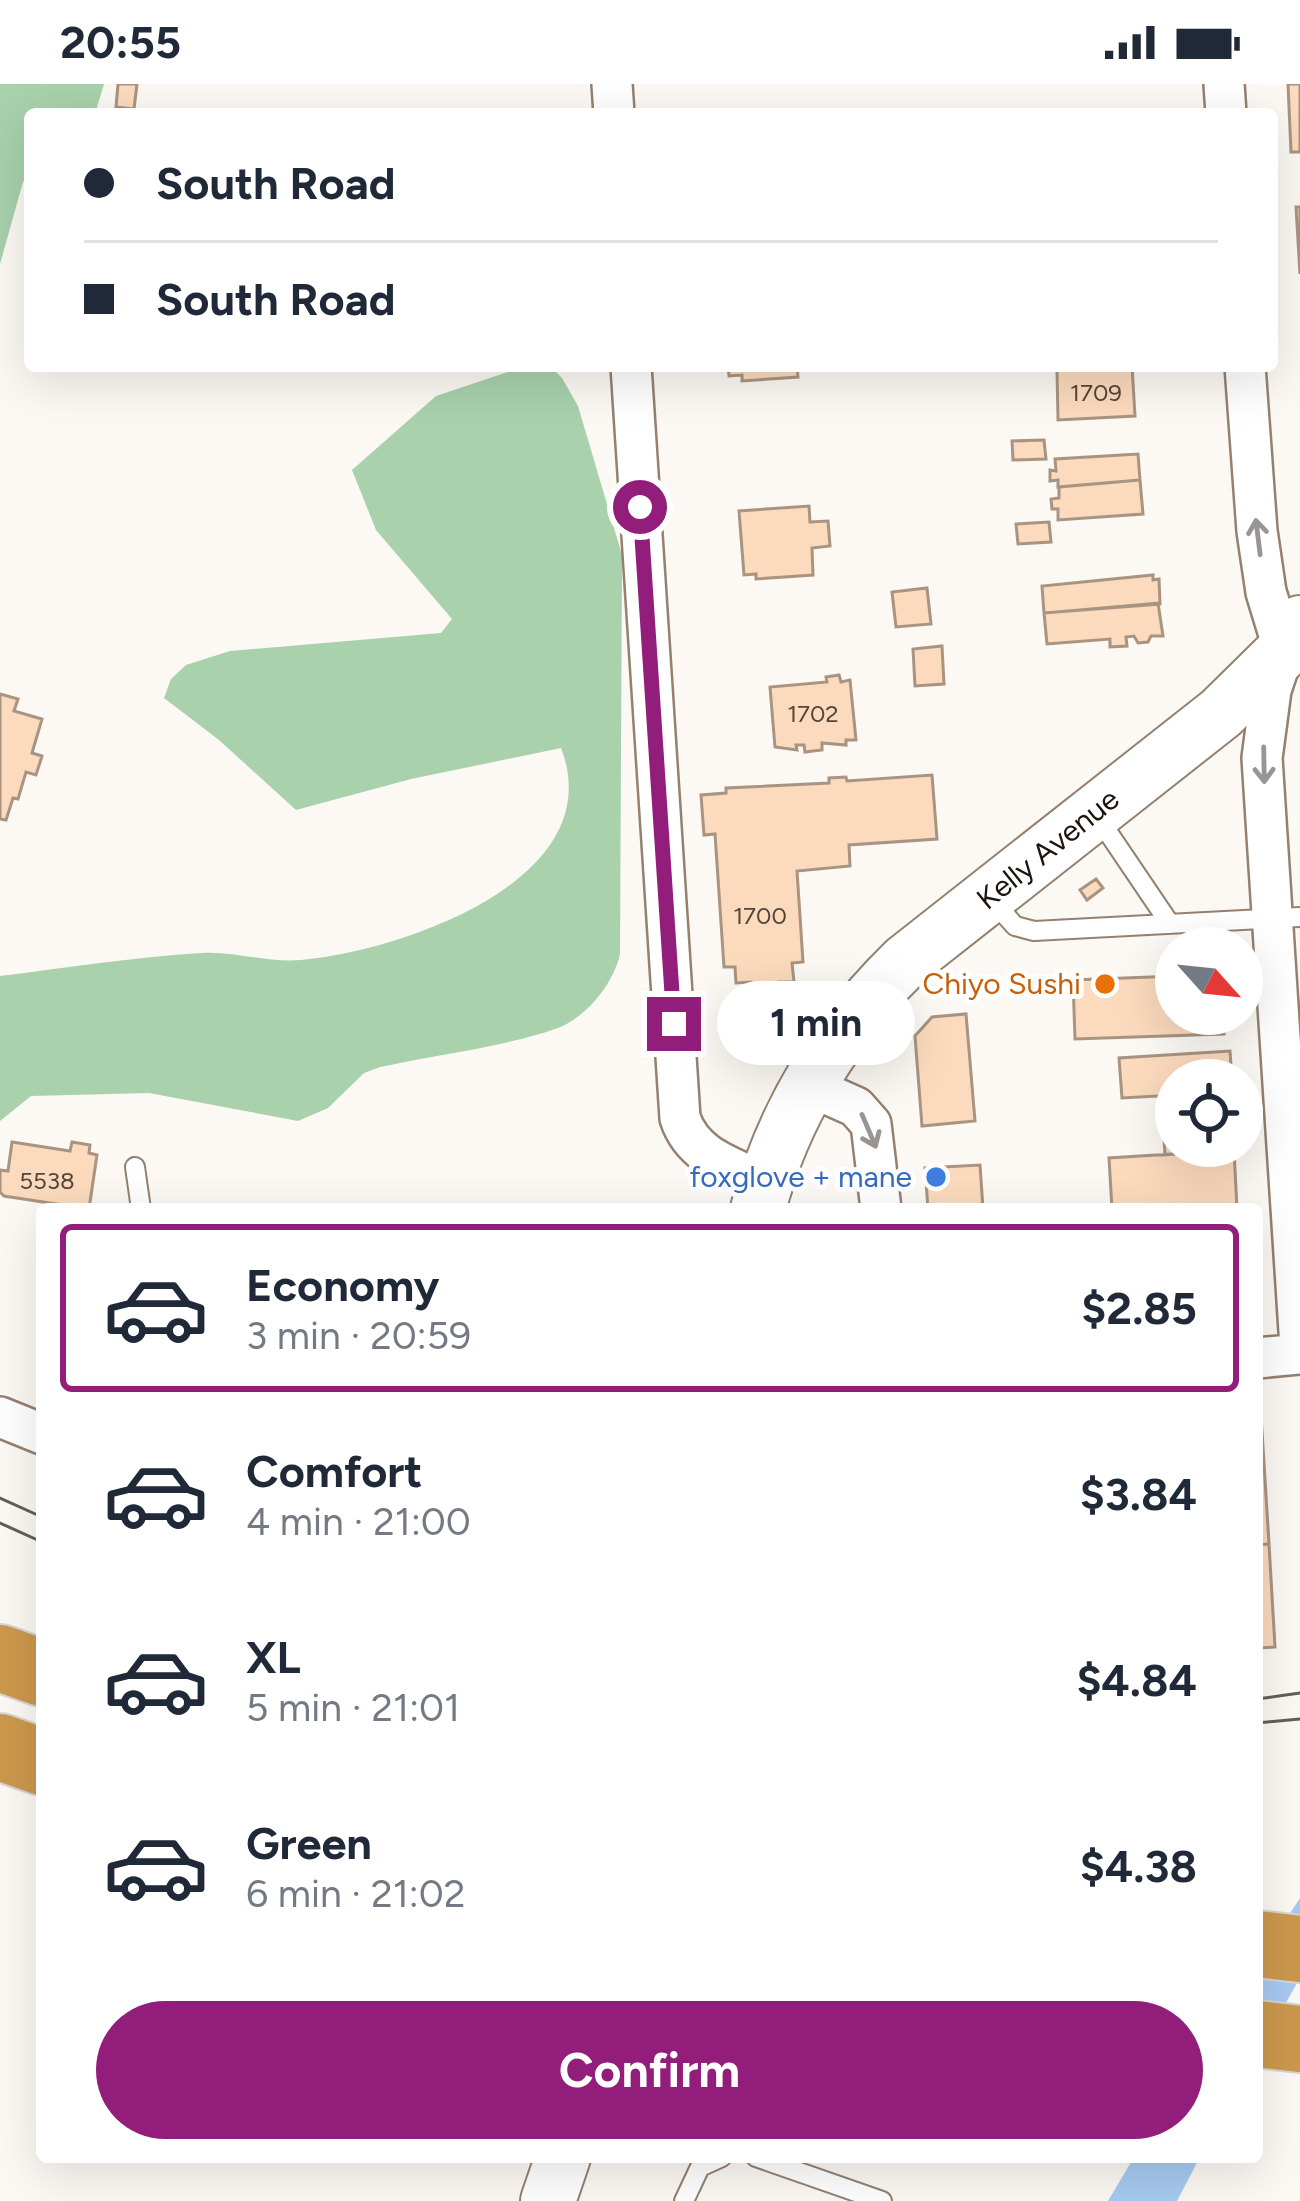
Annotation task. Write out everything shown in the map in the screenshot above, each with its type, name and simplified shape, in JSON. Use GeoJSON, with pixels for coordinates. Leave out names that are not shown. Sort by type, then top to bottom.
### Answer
{"type":"FeatureCollection","features":[{"type":"Feature","properties":{"kind":"highway"},"geometry":{"type":"LineString","coordinates":[[0,1658],[36,1670]]}},
{"type":"Feature","properties":{"kind":"highway"},"geometry":{"type":"LineString","coordinates":[[0,1748],[36,1760]]}},
{"type":"Feature","properties":{"kind":"highway"},"geometry":{"type":"LineString","coordinates":[[0,1783],[36,1792]]}},
{"type":"Feature","properties":{"kind":"highway"},"geometry":{"type":"LineString","coordinates":[[1263,1945],[1300,1949]]}},
{"type":"Feature","properties":{"kind":"highway"},"geometry":{"type":"LineString","coordinates":[[1263,2035],[1300,2038]]}},
{"type":"Feature","properties":{"kind":"main road","name":"Kelly Avenue"},"geometry":{"type":"LineString","coordinates":[[761,1196],[809,1086],[846,1024],[871,995],[905,962],[1220,713],[1294,643]]}},
{"type":"Feature","properties":{"kind":"main road"},"geometry":{"type":"LineString","coordinates":[[548,2201],[561,2163]]}},
{"type":"Feature","properties":{"kind":"street"},"geometry":{"type":"LineString","coordinates":[[631,372],[680,1118],[686,1138],[761,1196]]}},
{"type":"Feature","properties":{"kind":"street"},"geometry":{"type":"LineString","coordinates":[[1245,372],[1266,592],[1294,643],[1271,690],[1262,758],[1286,917],[1300,1350],[1263,1357]]}},
{"type":"Feature","properties":{"kind":"street"},"geometry":{"type":"LineString","coordinates":[[809,1086],[856,1107],[871,1124],[880,1203]]}},
{"type":"Feature","properties":{"kind":"street"},"geometry":{"type":"LineString","coordinates":[[0,1417],[36,1432]]}},
{"type":"Feature","properties":{"kind":"lane"},"geometry":{"type":"LineString","coordinates":[[1094,812],[1170,924]]}},
{"type":"Feature","properties":{"kind":"lane"},"geometry":{"type":"LineString","coordinates":[[988,897],[1016,926],[1034,931],[1286,917]]}},
{"type":"Feature","properties":{"kind":"lane"},"geometry":{"type":"LineString","coordinates":[[135,1167],[140,1203]]}},
{"type":"Feature","properties":{"kind":"lane"},"geometry":{"type":"LineString","coordinates":[[684,2201],[700,2168],[710,2163]]}},
{"type":"Feature","properties":{"kind":"lane"},"geometry":{"type":"LineString","coordinates":[[773,2163],[882,2201]]}},
{"type":"Feature","properties":{"kind":"green space"},"geometry":{"type":"Polygon","coordinates":[[[0,84],[104,84],[97,108],[24,108],[24,181],[0,264],[0,84]]]}},
{"type":"Feature","properties":{"kind":"green space"},"geometry":{"type":"Polygon","coordinates":[[[508,372],[556,372],[578,406],[622,555],[620,954],[604,989],[587,1009],[555,1029],[364,1073],[328,1108],[298,1121],[149,1093],[31,1096],[0,1121],[0,976],[201,953],[301,960],[391,942],[487,900],[527,871],[556,836],[569,795],[561,748],[411,779],[296,810],[164,698],[171,679],[186,665],[230,651],[441,633],[452,619],[376,530],[352,470],[436,396],[508,372]]]}},
{"type":"Feature","properties":{"kind":"water"},"geometry":{"type":"Polygon","coordinates":[[[1300,1898],[1300,1978],[1263,2043],[1263,1955],[1300,1898]]]}},
{"type":"Feature","properties":{"kind":"water"},"geometry":{"type":"Polygon","coordinates":[[[1130,2163],[1197,2163],[1177,2201],[1108,2201],[1130,2163]]]}},
{"type":"Feature","properties":{"kind":"building"},"geometry":{"type":"Polygon","coordinates":[[[118,84],[137,84],[134,108],[116,107],[118,84]]]}},
{"type":"Feature","properties":{"kind":"building"},"geometry":{"type":"Polygon","coordinates":[[[1288,84],[1300,84],[1300,152],[1291,152],[1288,84]]]}},
{"type":"Feature","properties":{"kind":"building"},"geometry":{"type":"Polygon","coordinates":[[[1296,207],[1300,207],[1300,274],[1296,207]]]}},
{"type":"Feature","properties":{"kind":"building"},"geometry":{"type":"Polygon","coordinates":[[[729,372],[798,372],[798,377],[742,381],[742,375],[729,376],[729,372]]]}},
{"type":"Feature","properties":{"kind":"building"},"geometry":{"type":"Polygon","coordinates":[[[1057,372],[1132,372],[1135,416],[1058,420],[1057,372]]]}},
{"type":"Feature","properties":{"kind":"building"},"geometry":{"type":"Polygon","coordinates":[[[1044,440],[1046,459],[1013,460],[1012,441],[1044,440]]]}},
{"type":"Feature","properties":{"kind":"building"},"geometry":{"type":"Polygon","coordinates":[[[1138,454],[1140,480],[1058,487],[1058,480],[1050,481],[1050,470],[1056,471],[1055,459],[1138,454]]]}},
{"type":"Feature","properties":{"kind":"building"},"geometry":{"type":"Polygon","coordinates":[[[1140,480],[1143,514],[1058,520],[1058,509],[1052,509],[1051,499],[1059,498],[1059,487],[1140,480]]]}},
{"type":"Feature","properties":{"kind":"building"},"geometry":{"type":"Polygon","coordinates":[[[809,506],[810,522],[828,521],[830,546],[812,548],[813,575],[756,579],[756,574],[744,575],[739,511],[809,506]]]}},
{"type":"Feature","properties":{"kind":"building"},"geometry":{"type":"Polygon","coordinates":[[[1049,522],[1051,542],[1018,544],[1016,524],[1049,522]]]}},
{"type":"Feature","properties":{"kind":"building"},"geometry":{"type":"Polygon","coordinates":[[[1153,575],[1153,580],[1159,579],[1160,604],[1044,613],[1042,586],[1153,575]]]}},
{"type":"Feature","properties":{"kind":"building"},"geometry":{"type":"Polygon","coordinates":[[[927,588],[931,624],[896,627],[892,592],[927,588]]]}},
{"type":"Feature","properties":{"kind":"building"},"geometry":{"type":"Polygon","coordinates":[[[1158,603],[1163,636],[1151,636],[1148,642],[1138,643],[1134,636],[1126,637],[1127,646],[1110,647],[1110,639],[1047,644],[1044,613],[1158,603]]]}},
{"type":"Feature","properties":{"kind":"building"},"geometry":{"type":"Polygon","coordinates":[[[942,646],[944,684],[915,686],[913,649],[942,646]]]}},
{"type":"Feature","properties":{"kind":"building"},"geometry":{"type":"Polygon","coordinates":[[[839,675],[841,682],[850,680],[856,740],[846,740],[846,745],[822,743],[822,750],[805,752],[804,745],[796,745],[797,750],[775,747],[770,687],[827,682],[826,677],[839,675]]]}},
{"type":"Feature","properties":{"kind":"building"},"geometry":{"type":"Polygon","coordinates":[[[0,694],[18,699],[14,711],[42,719],[32,753],[42,756],[36,775],[26,772],[6,820],[0,819],[0,694]]]}},
{"type":"Feature","properties":{"kind":"building"},"geometry":{"type":"Polygon","coordinates":[[[932,775],[937,839],[849,845],[850,866],[797,871],[803,962],[792,963],[794,982],[779,982],[781,999],[752,1001],[751,982],[736,983],[735,967],[724,967],[715,834],[704,835],[701,795],[726,793],[726,788],[829,783],[829,778],[932,775]]]}},
{"type":"Feature","properties":{"kind":"building"},"geometry":{"type":"Polygon","coordinates":[[[1096,879],[1103,888],[1087,900],[1080,890],[1096,879]]]}},
{"type":"Feature","properties":{"kind":"building"},"geometry":{"type":"Polygon","coordinates":[[[1155,977],[1155,1035],[1194,1035],[1075,1039],[1073,980],[1155,977]]]}},
{"type":"Feature","properties":{"kind":"building"},"geometry":{"type":"Polygon","coordinates":[[[966,1014],[975,1121],[922,1126],[915,1036],[932,1017],[966,1014]]]}},
{"type":"Feature","properties":{"kind":"building"},"geometry":{"type":"Polygon","coordinates":[[[1230,1051],[1231,1059],[1155,1059],[1155,1096],[1122,1098],[1119,1058],[1230,1051]]]}},
{"type":"Feature","properties":{"kind":"building"},"geometry":{"type":"Polygon","coordinates":[[[12,1142],[70,1151],[72,1142],[90,1145],[89,1153],[97,1155],[90,1203],[4,1196],[0,1170],[8,1171],[12,1142]]]}},
{"type":"Feature","properties":{"kind":"building"},"geometry":{"type":"Polygon","coordinates":[[[1155,1155],[1155,1167],[1235,1167],[1237,1203],[1112,1203],[1109,1158],[1155,1155]]]}},
{"type":"Feature","properties":{"kind":"building"},"geometry":{"type":"Polygon","coordinates":[[[980,1165],[983,1203],[928,1203],[925,1168],[980,1165]]]}},
{"type":"Feature","properties":{"kind":"building"},"geometry":{"type":"Polygon","coordinates":[[[1263,1447],[1269,1544],[1263,1544],[1263,1447]]]}},
{"type":"Feature","properties":{"kind":"building"},"geometry":{"type":"Polygon","coordinates":[[[1263,1544],[1269,1544],[1275,1647],[1263,1648],[1263,1544]]]}},
{"type":"Feature","properties":{"kind":"tram line"},"geometry":{"type":"LineString","coordinates":[[0,1498],[36,1514]]}},
{"type":"Feature","properties":{"kind":"tram line"},"geometry":{"type":"LineString","coordinates":[[0,1523],[36,1539]]}},
{"type":"Feature","properties":{"kind":"tram line"},"geometry":{"type":"LineString","coordinates":[[1263,1698],[1300,1693]]}},
{"type":"Feature","properties":{"kind":"tram line"},"geometry":{"type":"LineString","coordinates":[[1263,1722],[1300,1719]]}},
{"type":"Feature","properties":{"kind":"place","name":"Chiyo Sushi"},"geometry":{"type":"Point","coordinates":[1105,984]}},
{"type":"Feature","properties":{"kind":"place","name":"foxglove + mane"},"geometry":{"type":"Point","coordinates":[936,1177]}},
{"type":"Feature","properties":{"kind":"route"},"geometry":{"type":"LineString","coordinates":[[640,507],[674,1024]]}}]}
